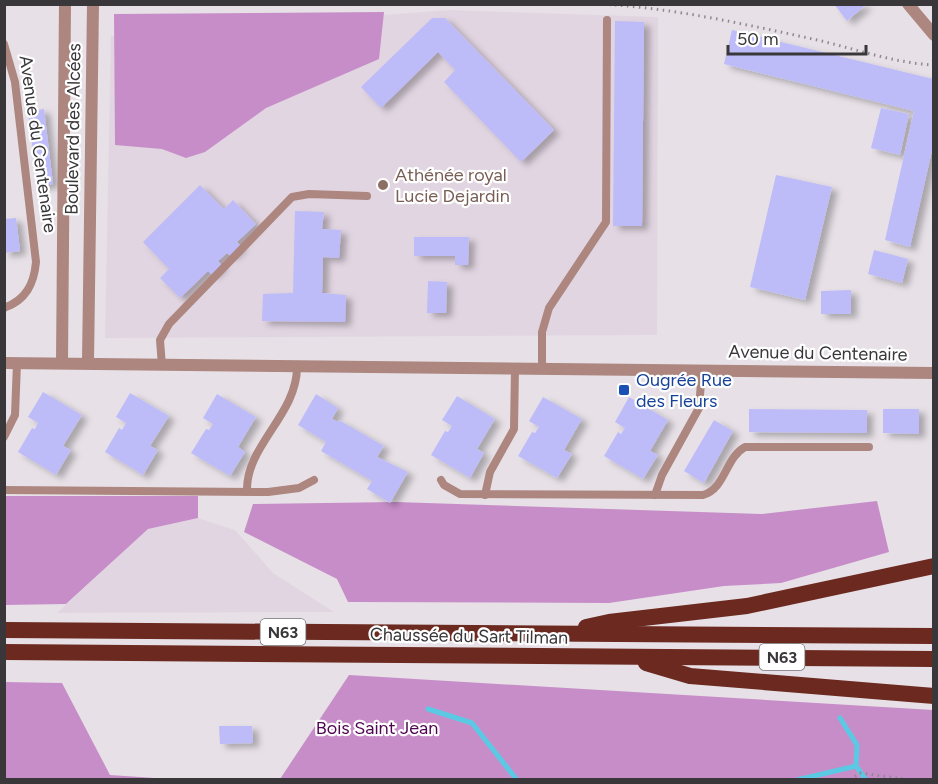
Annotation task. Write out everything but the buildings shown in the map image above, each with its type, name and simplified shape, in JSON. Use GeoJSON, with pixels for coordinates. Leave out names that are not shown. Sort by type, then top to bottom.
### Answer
{"type":"FeatureCollection","features":[{"type":"Feature","properties":{"kind":"highway"},"geometry":{"type":"LineString","coordinates":[[562,634],[609,622],[747,606],[933,566]]}},
{"type":"Feature","properties":{"kind":"highway","name":"Chaussée du Sart Tilman"},"geometry":{"type":"LineString","coordinates":[[4,630],[933,636]]}},
{"type":"Feature","properties":{"kind":"highway","name":"Chaussée du Sart Tilman"},"geometry":{"type":"LineString","coordinates":[[4,652],[933,659]]}},
{"type":"Feature","properties":{"kind":"highway"},"geometry":{"type":"LineString","coordinates":[[631,658],[690,676],[933,696]]}},
{"type":"Feature","properties":{"kind":"street","name":"Boulevard des Alcées"},"geometry":{"type":"LineString","coordinates":[[62,362],[65,4]]}},
{"type":"Feature","properties":{"kind":"street","name":"Boulevard des Alcées"},"geometry":{"type":"LineString","coordinates":[[88,362],[93,4]]}},
{"type":"Feature","properties":{"kind":"street"},"geometry":{"type":"LineString","coordinates":[[908,4],[931,28]]}},
{"type":"Feature","properties":{"kind":"street","name":"Avenue du Centenaire"},"geometry":{"type":"LineString","coordinates":[[11,363],[88,362],[162,366],[933,373]]}},
{"type":"Feature","properties":{"kind":"lane"},"geometry":{"type":"LineString","coordinates":[[542,369],[542,332],[549,308],[606,222],[607,20]]}},
{"type":"Feature","properties":{"kind":"lane","name":"Avenue du Centenaire"},"geometry":{"type":"LineString","coordinates":[[4,44],[15,82],[36,262],[33,281],[28,292],[4,308]]}},
{"type":"Feature","properties":{"kind":"lane"},"geometry":{"type":"LineString","coordinates":[[162,366],[160,340],[169,324],[292,197],[309,194],[367,196]]}},
{"type":"Feature","properties":{"kind":"lane","name":"Avenue du Centenaire"},"geometry":{"type":"LineString","coordinates":[[4,436],[15,415],[11,363]]}},
{"type":"Feature","properties":{"kind":"lane"},"geometry":{"type":"LineString","coordinates":[[247,491],[251,467],[292,397],[297,367]]}},
{"type":"Feature","properties":{"kind":"lane"},"geometry":{"type":"LineString","coordinates":[[485,495],[490,472],[514,429],[515,368]]}},
{"type":"Feature","properties":{"kind":"lane"},"geometry":{"type":"LineString","coordinates":[[656,495],[662,475],[696,414],[702,370]]}},
{"type":"Feature","properties":{"kind":"lane"},"geometry":{"type":"LineString","coordinates":[[441,480],[454,492],[485,495],[684,496],[710,493],[735,455],[745,447],[869,447]]}},
{"type":"Feature","properties":{"kind":"lane"},"geometry":{"type":"LineString","coordinates":[[4,490],[284,491],[299,488],[314,480]]}},
{"type":"Feature","properties":{"kind":"path"},"geometry":{"type":"LineString","coordinates":[[597,4],[685,14],[813,39],[914,64],[933,65]]}},
{"type":"Feature","properties":{"kind":"path"},"geometry":{"type":"LineString","coordinates":[[850,780],[860,773],[911,780]]}},
{"type":"Feature","properties":{"kind":"shaded area","name":"Athénée royal Lucie Dejardin"},"geometry":{"type":"Polygon","coordinates":[[[449,10],[658,17],[657,335],[105,338],[111,36],[449,10]]]}},
{"type":"Feature","properties":{"kind":"shaded area"},"geometry":{"type":"Polygon","coordinates":[[[198,518],[235,530],[273,573],[334,612],[57,613],[148,529],[198,518]]]}},
{"type":"Feature","properties":{"kind":"green space"},"geometry":{"type":"Polygon","coordinates":[[[384,12],[379,59],[266,108],[205,152],[186,158],[162,149],[115,145],[114,14],[384,12]]]}},
{"type":"Feature","properties":{"kind":"green space"},"geometry":{"type":"Polygon","coordinates":[[[5,496],[198,496],[198,518],[148,529],[66,604],[5,605],[5,496]]]}},
{"type":"Feature","properties":{"kind":"green space"},"geometry":{"type":"Polygon","coordinates":[[[877,501],[889,552],[781,583],[724,586],[609,603],[348,602],[337,579],[244,532],[253,504],[396,502],[761,514],[877,501]]]}},
{"type":"Feature","properties":{"kind":"green space","name":"Bois Saint Jean"},"geometry":{"type":"Polygon","coordinates":[[[349,675],[933,710],[933,779],[280,779],[349,675]]]}},
{"type":"Feature","properties":{"kind":"green space"},"geometry":{"type":"Polygon","coordinates":[[[5,682],[62,683],[110,775],[169,779],[5,779],[5,682]]]}},
{"type":"Feature","properties":{"kind":"waterway"},"geometry":{"type":"LineString","coordinates":[[428,709],[472,723],[517,780]]}},
{"type":"Feature","properties":{"kind":"waterway"},"geometry":{"type":"LineString","coordinates":[[840,718],[857,745],[856,766],[866,780]]}},
{"type":"Feature","properties":{"kind":"waterway"},"geometry":{"type":"LineString","coordinates":[[797,780],[856,766]]}},
{"type":"Feature","properties":{"kind":"place","name":"Athénée royal Lucie Dejardin"},"geometry":{"type":"Point","coordinates":[383,185]}},
{"type":"Feature","properties":{"kind":"place","name":"Ougrée Rue des Fleurs"},"geometry":{"type":"Point","coordinates":[624,390]}}]}
